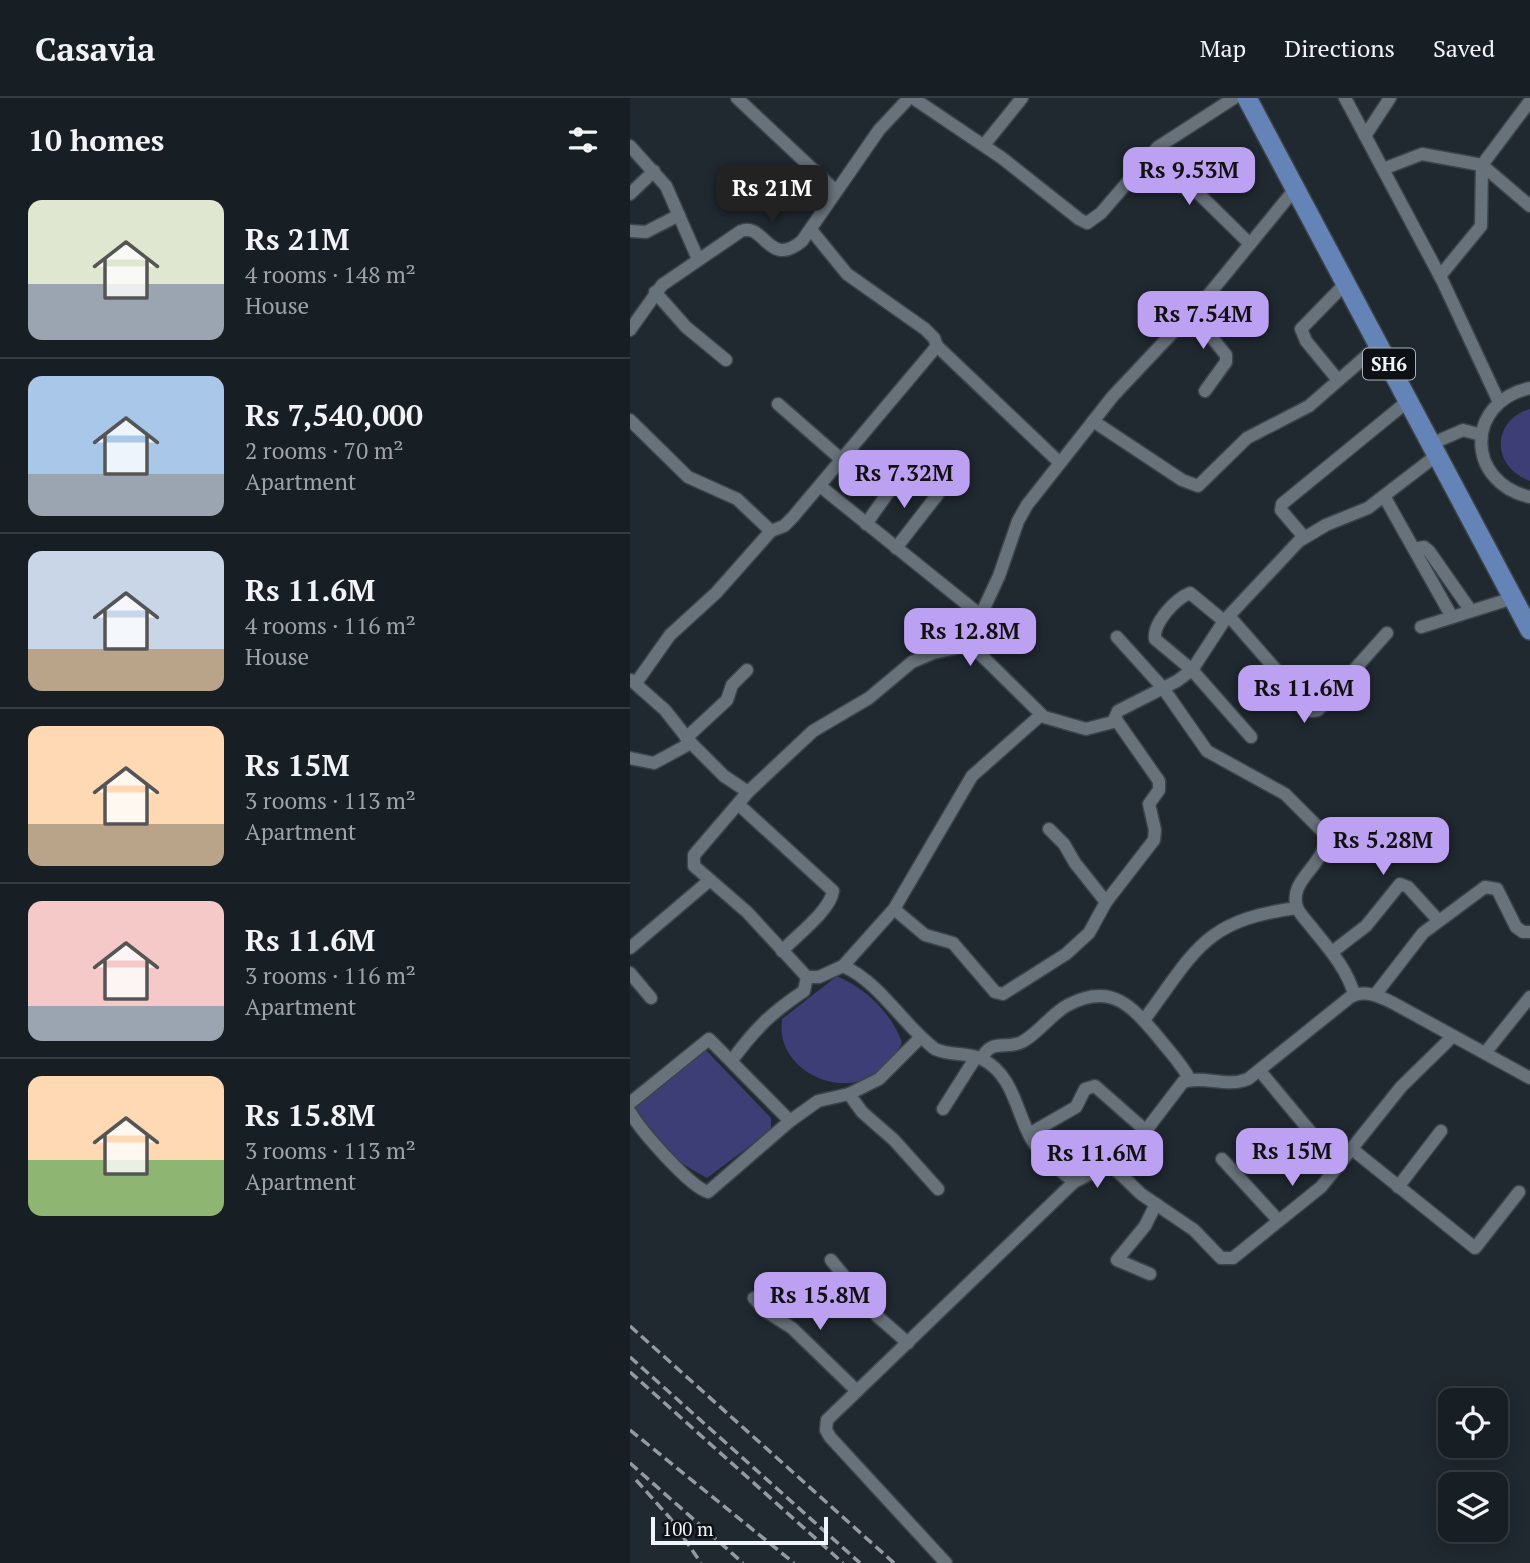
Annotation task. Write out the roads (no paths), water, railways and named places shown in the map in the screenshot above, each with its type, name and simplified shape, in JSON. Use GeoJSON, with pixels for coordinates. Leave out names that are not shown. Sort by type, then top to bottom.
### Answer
{"type":"FeatureCollection","features":[{"type":"Feature","properties":{"kind":"main road","name":"SH6"},"geometry":{"type":"LineString","coordinates":[[1247,98],[1530,630]]}},
{"type":"Feature","properties":{"kind":"street"},"geometry":{"type":"LineString","coordinates":[[737,98],[836,191]]}},
{"type":"Feature","properties":{"kind":"street"},"geometry":{"type":"LineString","coordinates":[[630,330],[655,292],[698,259],[746,229],[755,232],[769,246],[781,251],[793,249],[811,231],[879,131],[911,98],[984,145],[1087,223],[1101,213],[1158,147],[1234,98]]}},
{"type":"Feature","properties":{"kind":"street"},"geometry":{"type":"LineString","coordinates":[[984,145],[1022,98]]}},
{"type":"Feature","properties":{"kind":"street"},"geometry":{"type":"LineString","coordinates":[[1345,98],[1477,349],[1499,402]]}},
{"type":"Feature","properties":{"kind":"street"},"geometry":{"type":"LineString","coordinates":[[1365,136],[1390,98]]}},
{"type":"Feature","properties":{"kind":"street"},"geometry":{"type":"LineString","coordinates":[[1440,276],[1481,226],[1482,165],[1530,101]]}},
{"type":"Feature","properties":{"kind":"street"},"geometry":{"type":"LineString","coordinates":[[630,146],[666,186],[698,259]]}},
{"type":"Feature","properties":{"kind":"street"},"geometry":{"type":"LineString","coordinates":[[1384,169],[1422,153],[1482,165],[1530,206]]}},
{"type":"Feature","properties":{"kind":"street"},"geometry":{"type":"LineString","coordinates":[[1150,156],[1166,177],[1174,184],[1198,193],[1250,244]]}},
{"type":"Feature","properties":{"kind":"street"},"geometry":{"type":"LineString","coordinates":[[630,194],[654,171]]}},
{"type":"Feature","properties":{"kind":"street"},"geometry":{"type":"LineString","coordinates":[[1295,189],[1191,312],[1113,396],[1027,505],[1018,521],[999,576],[979,614],[971,636],[971,645],[1041,715],[1077,728],[1094,728],[1114,720],[1118,712],[1192,670],[1226,619],[1304,537],[1368,508],[1434,450],[1463,430],[1481,435]]}},
{"type":"Feature","properties":{"kind":"street"},"geometry":{"type":"LineString","coordinates":[[630,231],[646,232],[679,215]]}},
{"type":"Feature","properties":{"kind":"street"},"geometry":{"type":"LineString","coordinates":[[811,231],[847,274],[925,329],[934,338],[937,346],[1060,463]]}},
{"type":"Feature","properties":{"kind":"street"},"geometry":{"type":"LineString","coordinates":[[1338,380],[1306,341],[1301,330],[1346,283]]}},
{"type":"Feature","properties":{"kind":"street"},"geometry":{"type":"LineString","coordinates":[[655,292],[686,327],[726,360]]}},
{"type":"Feature","properties":{"kind":"street"},"geometry":{"type":"LineString","coordinates":[[1191,312],[1226,355],[1226,362],[1205,391]]}},
{"type":"Feature","properties":{"kind":"street"},"geometry":{"type":"LineString","coordinates":[[1093,421],[1182,480],[1198,486],[1247,438],[1296,415],[1379,345]]}},
{"type":"Feature","properties":{"kind":"street"},"geometry":{"type":"LineString","coordinates":[[748,792],[724,776],[689,740],[665,710],[633,681],[670,635],[716,593],[771,531],[785,526],[937,346]]}},
{"type":"Feature","properties":{"kind":"street"},"geometry":{"type":"LineString","coordinates":[[1530,388],[1513,393],[1499,402],[1487,417],[1481,435],[1481,452],[1487,469],[1498,483],[1512,493],[1530,497]]}},
{"type":"Feature","properties":{"kind":"street"},"geometry":{"type":"LineString","coordinates":[[1304,537],[1281,510],[1282,504],[1408,401]]}},
{"type":"Feature","properties":{"kind":"street"},"geometry":{"type":"LineString","coordinates":[[778,404],[842,460]]}},
{"type":"Feature","properties":{"kind":"street"},"geometry":{"type":"LineString","coordinates":[[630,420],[688,477],[737,499],[771,531]]}},
{"type":"Feature","properties":{"kind":"street"},"geometry":{"type":"LineString","coordinates":[[866,524],[902,473]]}},
{"type":"Feature","properties":{"kind":"street"},"geometry":{"type":"LineString","coordinates":[[820,486],[979,614]]}},
{"type":"Feature","properties":{"kind":"street"},"geometry":{"type":"LineString","coordinates":[[895,548],[938,494]]}},
{"type":"Feature","properties":{"kind":"street"},"geometry":{"type":"LineString","coordinates":[[1384,496],[1452,617]]}},
{"type":"Feature","properties":{"kind":"street"},"geometry":{"type":"LineString","coordinates":[[1414,549],[1424,547],[1429,551],[1471,611]]}},
{"type":"Feature","properties":{"kind":"street"},"geometry":{"type":"LineString","coordinates":[[1251,737],[1192,670],[1155,639],[1156,627],[1177,602],[1190,593],[1226,619],[1312,711],[1318,710],[1387,633]]}},
{"type":"Feature","properties":{"kind":"street"},"geometry":{"type":"LineString","coordinates":[[1422,627],[1513,598]]}},
{"type":"Feature","properties":{"kind":"street"},"geometry":{"type":"LineString","coordinates":[[1117,637],[1163,688],[1208,751],[1285,794],[1324,833],[1326,840],[1321,856],[1296,891],[1297,908],[1332,952],[1347,975],[1354,994]]}},
{"type":"Feature","properties":{"kind":"street"},"geometry":{"type":"LineString","coordinates":[[971,645],[933,653],[912,662],[856,707],[813,731],[748,792],[692,859],[694,866],[747,912],[807,976],[819,977],[843,966],[894,909],[972,776],[1041,715]]}},
{"type":"Feature","properties":{"kind":"street"},"geometry":{"type":"LineString","coordinates":[[630,758],[654,763],[689,740],[724,703],[732,685],[747,670]]}},
{"type":"Feature","properties":{"kind":"street"},"geometry":{"type":"LineString","coordinates":[[894,909],[925,936],[953,943],[995,992],[1003,994],[1066,954],[1094,925],[1106,902],[1154,840],[1155,830],[1149,804],[1160,785],[1155,774],[1114,720]]}},
{"type":"Feature","properties":{"kind":"street"},"geometry":{"type":"LineString","coordinates":[[738,804],[833,891],[832,899],[823,910],[782,951]]}},
{"type":"Feature","properties":{"kind":"street"},"geometry":{"type":"LineString","coordinates":[[1049,829],[1064,844],[1075,863],[1106,902]]}},
{"type":"Feature","properties":{"kind":"street"},"geometry":{"type":"LineString","coordinates":[[630,948],[710,880]]}},
{"type":"Feature","properties":{"kind":"street"},"geometry":{"type":"LineString","coordinates":[[1332,952],[1366,926],[1400,884],[1408,887],[1438,920]]}},
{"type":"Feature","properties":{"kind":"street"},"geometry":{"type":"LineString","coordinates":[[1376,995],[1412,947],[1438,920],[1478,890],[1492,887],[1497,889],[1516,927],[1523,932],[1530,932]]}},
{"type":"Feature","properties":{"kind":"street"},"geometry":{"type":"LineString","coordinates":[[1144,1020],[1198,947],[1217,932],[1251,916],[1297,908]]}},
{"type":"Feature","properties":{"kind":"street"},"geometry":{"type":"LineString","coordinates":[[843,966],[869,982],[921,1037],[942,1052],[979,1058],[995,1068],[1006,1082],[1040,1152],[1074,1182]]}},
{"type":"Feature","properties":{"kind":"street"},"geometry":{"type":"LineString","coordinates":[[630,973],[652,998]]}},
{"type":"Feature","properties":{"kind":"street"},"geometry":{"type":"LineString","coordinates":[[732,1060],[765,1019],[804,991],[807,976]]}},
{"type":"Feature","properties":{"kind":"street"},"geometry":{"type":"LineString","coordinates":[[946,1563],[826,1430],[827,1420],[1074,1182],[1131,1150],[1176,1089],[1190,1080],[1235,1083],[1260,1071],[1354,994],[1376,995],[1530,1078]]}},
{"type":"Feature","properties":{"kind":"street"},"geometry":{"type":"LineString","coordinates":[[943,1109],[988,1048],[1021,1042],[1062,1009],[1094,996],[1120,999],[1144,1020],[1190,1080]]}},
{"type":"Feature","properties":{"kind":"street"},"geometry":{"type":"LineString","coordinates":[[1485,1053],[1530,997]]}},
{"type":"Feature","properties":{"kind":"street"},"geometry":{"type":"LineString","coordinates":[[1110,1164],[1141,1194],[1194,1230],[1216,1254],[1227,1260],[1233,1258],[1315,1192],[1401,1087],[1453,1036]]}},
{"type":"Feature","properties":{"kind":"street"},"geometry":{"type":"LineString","coordinates":[[630,1112],[681,1171],[706,1192],[712,1190],[790,1121],[818,1101],[849,1094],[879,1079],[921,1037]]}},
{"type":"Feature","properties":{"kind":"street"},"geometry":{"type":"LineString","coordinates":[[630,1103],[709,1039],[790,1121]]}},
{"type":"Feature","properties":{"kind":"street"},"geometry":{"type":"LineString","coordinates":[[1260,1071],[1339,1166]]}},
{"type":"Feature","properties":{"kind":"street"},"geometry":{"type":"LineString","coordinates":[[1029,1134],[1071,1112],[1079,1103],[1085,1089],[1095,1086],[1145,1130]]}},
{"type":"Feature","properties":{"kind":"street"},"geometry":{"type":"LineString","coordinates":[[849,1094],[862,1112],[894,1140],[937,1189]]}},
{"type":"Feature","properties":{"kind":"street"},"geometry":{"type":"LineString","coordinates":[[1398,1187],[1441,1131]]}},
{"type":"Feature","properties":{"kind":"street"},"geometry":{"type":"LineString","coordinates":[[1352,1149],[1475,1248],[1519,1192]]}},
{"type":"Feature","properties":{"kind":"street"},"geometry":{"type":"LineString","coordinates":[[1222,1159],[1278,1220]]}},
{"type":"Feature","properties":{"kind":"street"},"geometry":{"type":"LineString","coordinates":[[1150,1274],[1117,1260],[1146,1226],[1156,1204]]}},
{"type":"Feature","properties":{"kind":"street"},"geometry":{"type":"LineString","coordinates":[[831,1260],[877,1316],[908,1343]]}},
{"type":"Feature","properties":{"kind":"street"},"geometry":{"type":"LineString","coordinates":[[754,1298],[764,1310],[792,1328],[858,1391]]}},
{"type":"Feature","properties":{"kind":"railway"},"geometry":{"type":"LineString","coordinates":[[630,1326],[894,1563]]}},
{"type":"Feature","properties":{"kind":"railway"},"geometry":{"type":"LineString","coordinates":[[630,1357],[860,1563]]}},
{"type":"Feature","properties":{"kind":"railway"},"geometry":{"type":"LineString","coordinates":[[630,1372],[843,1563]]}},
{"type":"Feature","properties":{"kind":"railway"},"geometry":{"type":"LineString","coordinates":[[630,1430],[794,1563]]}},
{"type":"Feature","properties":{"kind":"railway"},"geometry":{"type":"LineString","coordinates":[[630,1463],[743,1563]]}},
{"type":"Feature","properties":{"kind":"railway"},"geometry":{"type":"LineString","coordinates":[[636,1480],[670,1518],[701,1563]]}}]}
